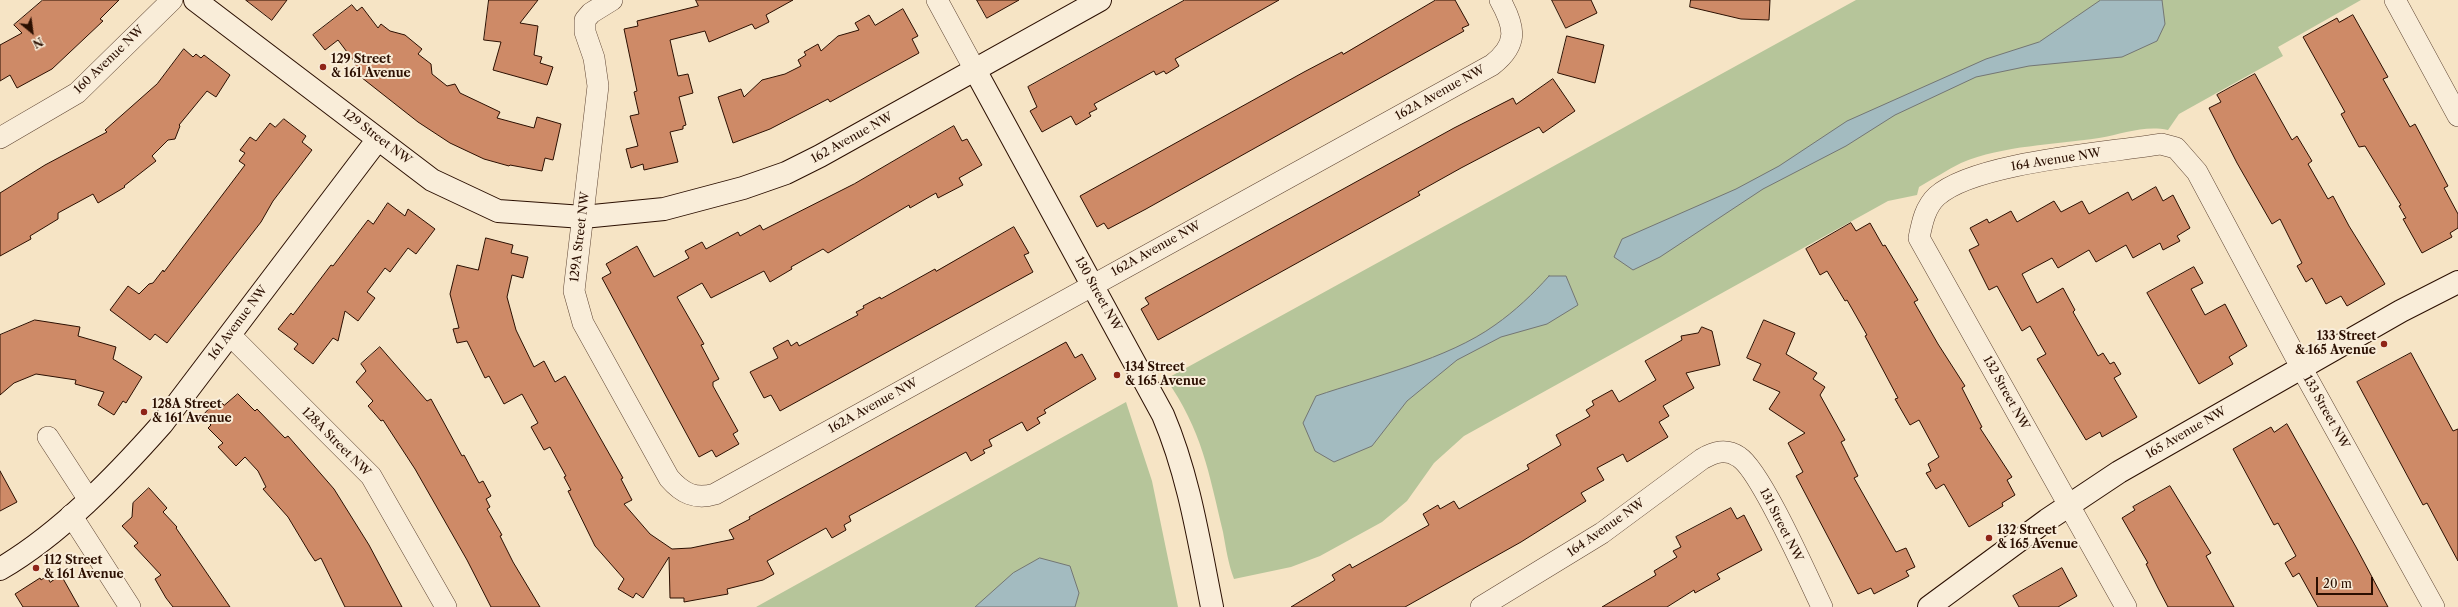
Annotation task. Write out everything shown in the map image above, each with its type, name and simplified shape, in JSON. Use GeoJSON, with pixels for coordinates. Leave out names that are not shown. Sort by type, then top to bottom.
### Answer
{"type":"FeatureCollection","features":[{"type":"Feature","properties":{"kind":"street","name":"160 Avenue NW"},"geometry":{"type":"LineString","coordinates":[[0,138],[77,93],[172,0]]}},
{"type":"Feature","properties":{"kind":"street","name":"129 Street NW"},"geometry":{"type":"LineString","coordinates":[[195,0],[432,180],[498,211],[583,217]]}},
{"type":"Feature","properties":{"kind":"street","name":"129A Street NW"},"geometry":{"type":"LineString","coordinates":[[612,0],[591,13],[585,20],[585,32],[594,58],[598,86],[574,291],[577,308],[583,323],[669,478],[680,490],[690,495]]}},
{"type":"Feature","properties":{"kind":"street","name":"130 Street NW"},"geometry":{"type":"LineString","coordinates":[[936,0],[1147,382],[1177,446],[1212,607]]}},
{"type":"Feature","properties":{"kind":"street","name":"162 Avenue NW"},"geometry":{"type":"LineString","coordinates":[[583,217],[664,209],[709,199],[786,173],[820,156],[1100,0]]}},
{"type":"Feature","properties":{"kind":"street","name":"162A Avenue NW"},"geometry":{"type":"LineString","coordinates":[[690,495],[705,497],[715,494],[1492,65],[1510,44],[1512,28],[1500,0]]}},
{"type":"Feature","properties":{"kind":"street"},"geometry":{"type":"LineString","coordinates":[[2399,1],[2458,116]]}},
{"type":"Feature","properties":{"kind":"street","name":"161 Avenue NW"},"geometry":{"type":"LineString","coordinates":[[0,569],[44,538],[89,500],[131,460],[162,424],[378,139]]}},
{"type":"Feature","properties":{"kind":"street","name":"164 Avenue NW"},"geometry":{"type":"LineString","coordinates":[[1954,185],[2002,169],[2161,144]]}},
{"type":"Feature","properties":{"kind":"street","name":"133 Street NW"},"geometry":{"type":"LineString","coordinates":[[2161,144],[2176,148],[2197,172],[2301,367],[2434,607]]}},
{"type":"Feature","properties":{"kind":"street","name":"132 Street NW"},"geometry":{"type":"LineString","coordinates":[[1954,185],[1936,197],[1926,211],[1919,238],[2126,607]]}},
{"type":"Feature","properties":{"kind":"street","name":"165 Avenue NW"},"geometry":{"type":"LineString","coordinates":[[1929,607],[2069,505],[2138,460],[2301,367],[2458,282]]}},
{"type":"Feature","properties":{"kind":"street","name":"128A Street NW"},"geometry":{"type":"LineString","coordinates":[[230,335],[372,476],[446,607]]}},
{"type":"Feature","properties":{"kind":"street"},"geometry":{"type":"LineString","coordinates":[[48,437],[89,500]]}},
{"type":"Feature","properties":{"kind":"street","name":"164 Avenue NW"},"geometry":{"type":"LineString","coordinates":[[1481,607],[1602,532],[1702,460],[1715,452],[1729,452]]}},
{"type":"Feature","properties":{"kind":"street","name":"131 Street NW"},"geometry":{"type":"LineString","coordinates":[[1729,452],[1740,457],[1758,479],[1822,607]]}},
{"type":"Feature","properties":{"kind":"street"},"geometry":{"type":"LineString","coordinates":[[71,515],[130,607]]}},
{"type":"Feature","properties":{"kind":"green space"},"geometry":{"type":"Polygon","coordinates":[[[1856,0],[2361,0],[2278,47],[2283,56],[2179,114],[2168,130],[2142,129],[2099,138],[2029,146],[1994,152],[1961,163],[1919,187],[1917,195],[1888,201],[1464,436],[1434,463],[1407,501],[1382,522],[1320,556],[1291,567],[1234,579],[1203,452],[1188,416],[1166,379],[1856,0]]]}},
{"type":"Feature","properties":{"kind":"green space"},"geometry":{"type":"Polygon","coordinates":[[[1126,402],[1152,481],[1178,607],[756,607],[1126,402]]]}},
{"type":"Feature","properties":{"kind":"water"},"geometry":{"type":"Polygon","coordinates":[[[2101,0],[2162,0],[2165,24],[2157,41],[2122,57],[2029,66],[1976,77],[1895,115],[1846,146],[1763,189],[1660,257],[1633,270],[1614,257],[1622,239],[1736,189],[1779,166],[1847,121],[1986,59],[2039,42],[2101,0]]]}},
{"type":"Feature","properties":{"kind":"water"},"geometry":{"type":"Polygon","coordinates":[[[1549,276],[1566,276],[1578,305],[1547,324],[1501,337],[1457,360],[1407,401],[1372,446],[1334,462],[1315,451],[1303,423],[1316,396],[1409,366],[1455,348],[1476,337],[1502,320],[1530,296],[1549,276]]]}},
{"type":"Feature","properties":{"kind":"water"},"geometry":{"type":"Polygon","coordinates":[[[1040,558],[1070,566],[1079,593],[1075,607],[975,607],[1013,573],[1040,558]]]}},
{"type":"Feature","properties":{"kind":"building"},"geometry":{"type":"Polygon","coordinates":[[[43,0],[119,0],[100,19],[103,21],[52,69],[17,88],[10,75],[0,81],[0,45],[22,33],[14,25],[43,0]]]}},
{"type":"Feature","properties":{"kind":"building"},"geometry":{"type":"Polygon","coordinates":[[[246,0],[287,0],[272,20],[246,0]]]}},
{"type":"Feature","properties":{"kind":"building"},"geometry":{"type":"Polygon","coordinates":[[[489,0],[538,0],[520,23],[538,26],[534,55],[542,57],[540,63],[553,67],[547,85],[493,70],[501,42],[484,40],[489,0]]]}},
{"type":"Feature","properties":{"kind":"building"},"geometry":{"type":"Polygon","coordinates":[[[696,0],[793,0],[766,15],[769,22],[755,29],[752,24],[709,42],[705,31],[670,40],[678,76],[688,74],[693,93],[679,97],[686,125],[683,126],[683,129],[670,132],[678,162],[644,170],[643,164],[631,168],[626,149],[638,146],[630,116],[639,114],[634,92],[637,91],[624,29],[638,26],[637,21],[698,6],[696,0]]]}},
{"type":"Feature","properties":{"kind":"building"},"geometry":{"type":"Polygon","coordinates":[[[977,0],[1019,0],[987,18],[977,0]]]}},
{"type":"Feature","properties":{"kind":"building"},"geometry":{"type":"Polygon","coordinates":[[[1185,0],[1279,0],[1175,59],[1179,66],[1166,74],[1164,71],[1156,75],[1154,71],[1094,104],[1097,109],[1089,113],[1091,116],[1076,125],[1071,116],[1042,132],[1030,111],[1037,107],[1028,87],[1185,0]]]}},
{"type":"Feature","properties":{"kind":"building"},"geometry":{"type":"Polygon","coordinates":[[[1436,0],[1455,0],[1469,25],[1462,28],[1464,31],[1146,209],[1108,229],[1104,223],[1097,227],[1080,196],[1304,72],[1342,52],[1343,54],[1436,0]]]}},
{"type":"Feature","properties":{"kind":"building"},"geometry":{"type":"Polygon","coordinates":[[[1552,0],[1591,0],[1597,13],[1566,28],[1552,0]]]}},
{"type":"Feature","properties":{"kind":"building"},"geometry":{"type":"Polygon","coordinates":[[[1691,0],[1770,0],[1769,20],[1741,19],[1690,7],[1691,0]]]}},
{"type":"Feature","properties":{"kind":"building"},"geometry":{"type":"Polygon","coordinates":[[[352,5],[357,11],[362,7],[378,28],[381,24],[390,31],[405,35],[422,49],[418,54],[431,64],[432,74],[447,86],[455,84],[460,93],[500,112],[497,118],[534,128],[537,117],[561,124],[553,160],[545,158],[542,171],[509,166],[484,159],[450,143],[418,122],[352,70],[356,64],[338,40],[325,50],[313,35],[352,5]]]}},
{"type":"Feature","properties":{"kind":"building"},"geometry":{"type":"Polygon","coordinates":[[[903,9],[918,36],[912,39],[919,53],[830,102],[828,99],[770,129],[733,143],[718,97],[741,89],[744,97],[762,80],[785,74],[801,66],[798,60],[806,55],[804,52],[818,44],[821,51],[838,36],[859,30],[855,23],[869,15],[875,25],[903,9]]]}},
{"type":"Feature","properties":{"kind":"building"},"geometry":{"type":"Polygon","coordinates":[[[2353,15],[2388,77],[2383,79],[2410,127],[2415,124],[2448,186],[2444,188],[2458,214],[2458,228],[2450,233],[2452,237],[2422,253],[2403,219],[2406,218],[2399,206],[2401,205],[2365,146],[2359,147],[2341,114],[2345,112],[2303,37],[2337,18],[2339,22],[2353,15]]]}},
{"type":"Feature","properties":{"kind":"building"},"geometry":{"type":"Polygon","coordinates":[[[1567,36],[1604,45],[1595,83],[1558,73],[1567,36]]]}},
{"type":"Feature","properties":{"kind":"building"},"geometry":{"type":"Polygon","coordinates":[[[184,49],[193,57],[196,54],[201,58],[204,55],[230,75],[216,97],[207,91],[179,125],[180,126],[175,139],[168,140],[152,156],[156,161],[124,186],[125,187],[98,203],[93,194],[58,213],[58,219],[30,236],[31,239],[0,256],[0,193],[45,165],[107,132],[105,130],[157,84],[184,49]]]}},
{"type":"Feature","properties":{"kind":"building"},"geometry":{"type":"Polygon","coordinates":[[[2255,74],[2292,140],[2297,136],[2312,161],[2308,164],[2328,199],[2333,196],[2349,226],[2385,284],[2347,306],[2341,296],[2326,304],[2312,278],[2306,282],[2297,266],[2302,263],[2280,219],[2272,224],[2237,163],[2209,108],[2221,102],[2217,95],[2255,74]]]}},
{"type":"Feature","properties":{"kind":"building"},"geometry":{"type":"Polygon","coordinates":[[[1553,79],[1575,111],[1543,133],[1539,127],[1461,168],[1418,192],[1420,195],[1158,340],[1141,309],[1149,304],[1145,298],[1454,128],[1513,98],[1516,104],[1553,79]]]}},
{"type":"Feature","properties":{"kind":"building"},"geometry":{"type":"Polygon","coordinates":[[[284,119],[306,136],[302,142],[312,150],[273,201],[261,222],[167,343],[155,334],[150,340],[110,310],[128,286],[139,294],[149,284],[153,283],[163,270],[164,272],[245,165],[239,161],[245,153],[240,150],[250,137],[256,141],[270,123],[275,127],[284,119]]]}},
{"type":"Feature","properties":{"kind":"building"},"geometry":{"type":"Polygon","coordinates":[[[954,126],[962,141],[967,139],[982,165],[959,178],[963,185],[938,198],[936,193],[910,208],[909,205],[828,253],[823,249],[791,267],[792,269],[770,282],[764,271],[711,298],[702,283],[677,297],[704,344],[701,345],[719,379],[713,382],[713,386],[738,431],[733,434],[739,444],[716,457],[712,450],[699,457],[602,278],[611,273],[606,264],[637,246],[654,277],[689,258],[685,251],[702,242],[706,249],[738,232],[740,236],[760,225],[763,230],[854,184],[954,126]]]}},
{"type":"Feature","properties":{"kind":"building"},"geometry":{"type":"Polygon","coordinates":[[[2156,187],[2163,201],[2173,195],[2190,228],[2177,236],[2180,241],[2163,250],[2160,243],[2133,258],[2126,245],[2096,262],[2089,250],[2058,268],[2052,258],[2022,274],[2037,303],[2063,288],[2075,310],[2073,312],[2098,356],[2103,353],[2110,364],[2114,362],[2121,374],[2114,378],[2137,417],[2102,437],[2100,432],[2086,440],[2037,359],[2046,354],[2030,326],[2022,331],[1997,286],[1989,290],[1969,250],[1979,245],[1970,228],[1987,219],[1989,223],[2011,211],[2017,222],[2054,201],[2061,212],[2082,201],[2089,214],[2128,192],[2132,200],[2156,187]]]}},
{"type":"Feature","properties":{"kind":"building"},"geometry":{"type":"Polygon","coordinates":[[[388,203],[405,216],[408,209],[435,229],[416,254],[408,248],[390,272],[385,268],[367,292],[375,298],[358,321],[345,311],[338,341],[333,338],[313,364],[294,349],[298,344],[278,329],[291,313],[293,315],[368,220],[373,224],[388,203]]]}},
{"type":"Feature","properties":{"kind":"building"},"geometry":{"type":"Polygon","coordinates":[[[1851,223],[1856,231],[1870,223],[1883,246],[1885,245],[1918,300],[1914,302],[1938,344],[1965,386],[1962,388],[1982,427],[1980,428],[2012,477],[2007,480],[2015,495],[2002,503],[2003,506],[1969,527],[1944,484],[1936,489],[1926,473],[1931,471],[1928,464],[1939,457],[1919,420],[1910,425],[1895,399],[1898,398],[1865,336],[1867,335],[1847,300],[1845,301],[1827,271],[1820,275],[1806,249],[1851,223]]]}},
{"type":"Feature","properties":{"kind":"building"},"geometry":{"type":"Polygon","coordinates":[[[1014,227],[1029,253],[1024,255],[1033,272],[780,411],[771,395],[764,398],[750,372],[778,358],[773,348],[788,340],[791,346],[797,342],[799,346],[858,315],[856,312],[864,308],[863,306],[880,297],[881,299],[935,269],[936,271],[1014,227]]]}},
{"type":"Feature","properties":{"kind":"building"},"geometry":{"type":"Polygon","coordinates":[[[486,238],[513,245],[511,253],[528,257],[523,278],[512,275],[507,297],[516,330],[534,367],[544,361],[555,382],[565,376],[623,478],[621,479],[632,500],[624,504],[650,534],[672,549],[691,548],[734,539],[729,530],[750,519],[749,517],[1066,342],[1075,358],[1082,354],[1096,379],[1044,410],[1046,413],[1037,418],[1040,423],[1027,431],[1022,422],[989,440],[992,446],[983,450],[985,453],[971,461],[966,452],[849,516],[851,521],[844,525],[846,530],[832,538],[826,528],[767,561],[774,574],[763,580],[727,589],[728,594],[684,602],[684,598],[670,598],[669,557],[643,598],[636,593],[633,598],[618,589],[624,579],[595,546],[568,491],[571,490],[564,477],[566,476],[550,447],[544,450],[531,427],[538,423],[522,394],[504,404],[489,376],[485,378],[467,341],[457,343],[453,329],[459,328],[450,294],[457,265],[478,270],[486,238]]]}},
{"type":"Feature","properties":{"kind":"building"},"geometry":{"type":"Polygon","coordinates":[[[2194,267],[2203,283],[2191,289],[2205,315],[2225,304],[2247,346],[2229,357],[2233,364],[2199,384],[2147,293],[2194,267]]]}},
{"type":"Feature","properties":{"kind":"building"},"geometry":{"type":"Polygon","coordinates":[[[35,320],[80,327],[78,336],[116,347],[113,359],[142,377],[126,403],[123,401],[114,415],[98,405],[104,392],[75,384],[76,380],[36,374],[14,383],[0,395],[0,335],[35,320]]]}},
{"type":"Feature","properties":{"kind":"building"},"geometry":{"type":"Polygon","coordinates":[[[1764,320],[1795,333],[1786,354],[1817,373],[1813,379],[1825,387],[1820,395],[1845,440],[1841,442],[1858,476],[1854,478],[1896,552],[1906,548],[1915,567],[1906,571],[1909,576],[1874,594],[1871,588],[1858,594],[1796,476],[1803,472],[1788,443],[1805,433],[1769,409],[1780,392],[1753,380],[1761,364],[1747,358],[1764,320]]]}},
{"type":"Feature","properties":{"kind":"building"},"geometry":{"type":"Polygon","coordinates":[[[1702,327],[1712,331],[1720,365],[1686,373],[1694,388],[1663,406],[1669,416],[1659,422],[1668,437],[1627,462],[1623,454],[1597,468],[1604,480],[1581,493],[1586,501],[1521,542],[1405,607],[1291,607],[1335,580],[1332,575],[1350,564],[1352,568],[1429,525],[1423,514],[1438,505],[1440,509],[1454,501],[1459,509],[1529,469],[1527,465],[1561,445],[1556,435],[1590,416],[1586,410],[1594,405],[1592,401],[1612,390],[1619,402],[1656,380],[1645,361],[1682,340],[1681,336],[1698,333],[1702,327]]]}},
{"type":"Feature","properties":{"kind":"building"},"geometry":{"type":"Polygon","coordinates":[[[380,347],[427,401],[431,399],[462,456],[464,455],[479,483],[483,481],[491,496],[486,499],[490,507],[487,509],[502,535],[500,536],[513,562],[540,607],[491,607],[467,560],[415,469],[383,420],[381,421],[368,406],[373,401],[356,382],[366,371],[361,364],[380,347]]]}},
{"type":"Feature","properties":{"kind":"building"},"geometry":{"type":"Polygon","coordinates":[[[2411,353],[2453,431],[2458,429],[2458,561],[2427,503],[2423,505],[2357,382],[2411,353]]]}},
{"type":"Feature","properties":{"kind":"building"},"geometry":{"type":"Polygon","coordinates":[[[238,394],[255,411],[257,409],[285,438],[288,436],[334,489],[369,545],[402,607],[345,607],[321,558],[315,561],[288,517],[263,489],[266,487],[258,471],[245,457],[236,466],[218,447],[223,443],[208,428],[211,425],[202,416],[218,399],[224,405],[238,394]]]}},
{"type":"Feature","properties":{"kind":"building"},"geometry":{"type":"Polygon","coordinates":[[[2287,424],[2388,607],[2318,607],[2299,573],[2293,577],[2285,563],[2296,556],[2278,523],[2274,525],[2233,449],[2271,427],[2274,432],[2287,424]]]}},
{"type":"Feature","properties":{"kind":"building"},"geometry":{"type":"Polygon","coordinates":[[[0,471],[17,502],[0,511],[0,471]]]}},
{"type":"Feature","properties":{"kind":"building"},"geometry":{"type":"Polygon","coordinates":[[[2170,486],[2211,553],[2206,556],[2234,607],[2168,607],[2146,564],[2148,563],[2122,518],[2135,510],[2133,507],[2170,486]]]}},
{"type":"Feature","properties":{"kind":"building"},"geometry":{"type":"Polygon","coordinates":[[[149,488],[167,508],[163,512],[177,527],[176,528],[230,607],[173,607],[166,598],[155,579],[161,575],[134,546],[138,543],[122,526],[132,517],[133,503],[149,488]]]}},
{"type":"Feature","properties":{"kind":"building"},"geometry":{"type":"Polygon","coordinates":[[[1731,508],[1737,519],[1744,515],[1762,550],[1717,574],[1720,579],[1695,593],[1694,590],[1667,607],[1602,607],[1656,575],[1654,571],[1677,557],[1673,551],[1681,547],[1676,537],[1731,508]]]}},
{"type":"Feature","properties":{"kind":"building"},"geometry":{"type":"Polygon","coordinates":[[[2062,568],[2077,596],[2058,607],[2019,607],[2013,596],[2062,568]]]}},
{"type":"Feature","properties":{"kind":"building"},"geometry":{"type":"Polygon","coordinates":[[[61,575],[79,607],[23,607],[15,594],[40,578],[41,580],[47,576],[50,582],[61,575]]]}},
{"type":"Feature","properties":{"kind":"place","name":"129 Street & 161 Avenue"},"geometry":{"type":"Point","coordinates":[323,67]}},
{"type":"Feature","properties":{"kind":"place","name":"133 Street & 165 Avenue"},"geometry":{"type":"Point","coordinates":[2384,344]}},
{"type":"Feature","properties":{"kind":"place","name":"134 Street & 165 Avenue"},"geometry":{"type":"Point","coordinates":[1117,375]}},
{"type":"Feature","properties":{"kind":"place","name":"128A Street & 161 Avenue"},"geometry":{"type":"Point","coordinates":[144,412]}},
{"type":"Feature","properties":{"kind":"place","name":"132 Street & 165 Avenue"},"geometry":{"type":"Point","coordinates":[1989,538]}},
{"type":"Feature","properties":{"kind":"place","name":"112 Street & 161 Avenue"},"geometry":{"type":"Point","coordinates":[36,568]}}]}
